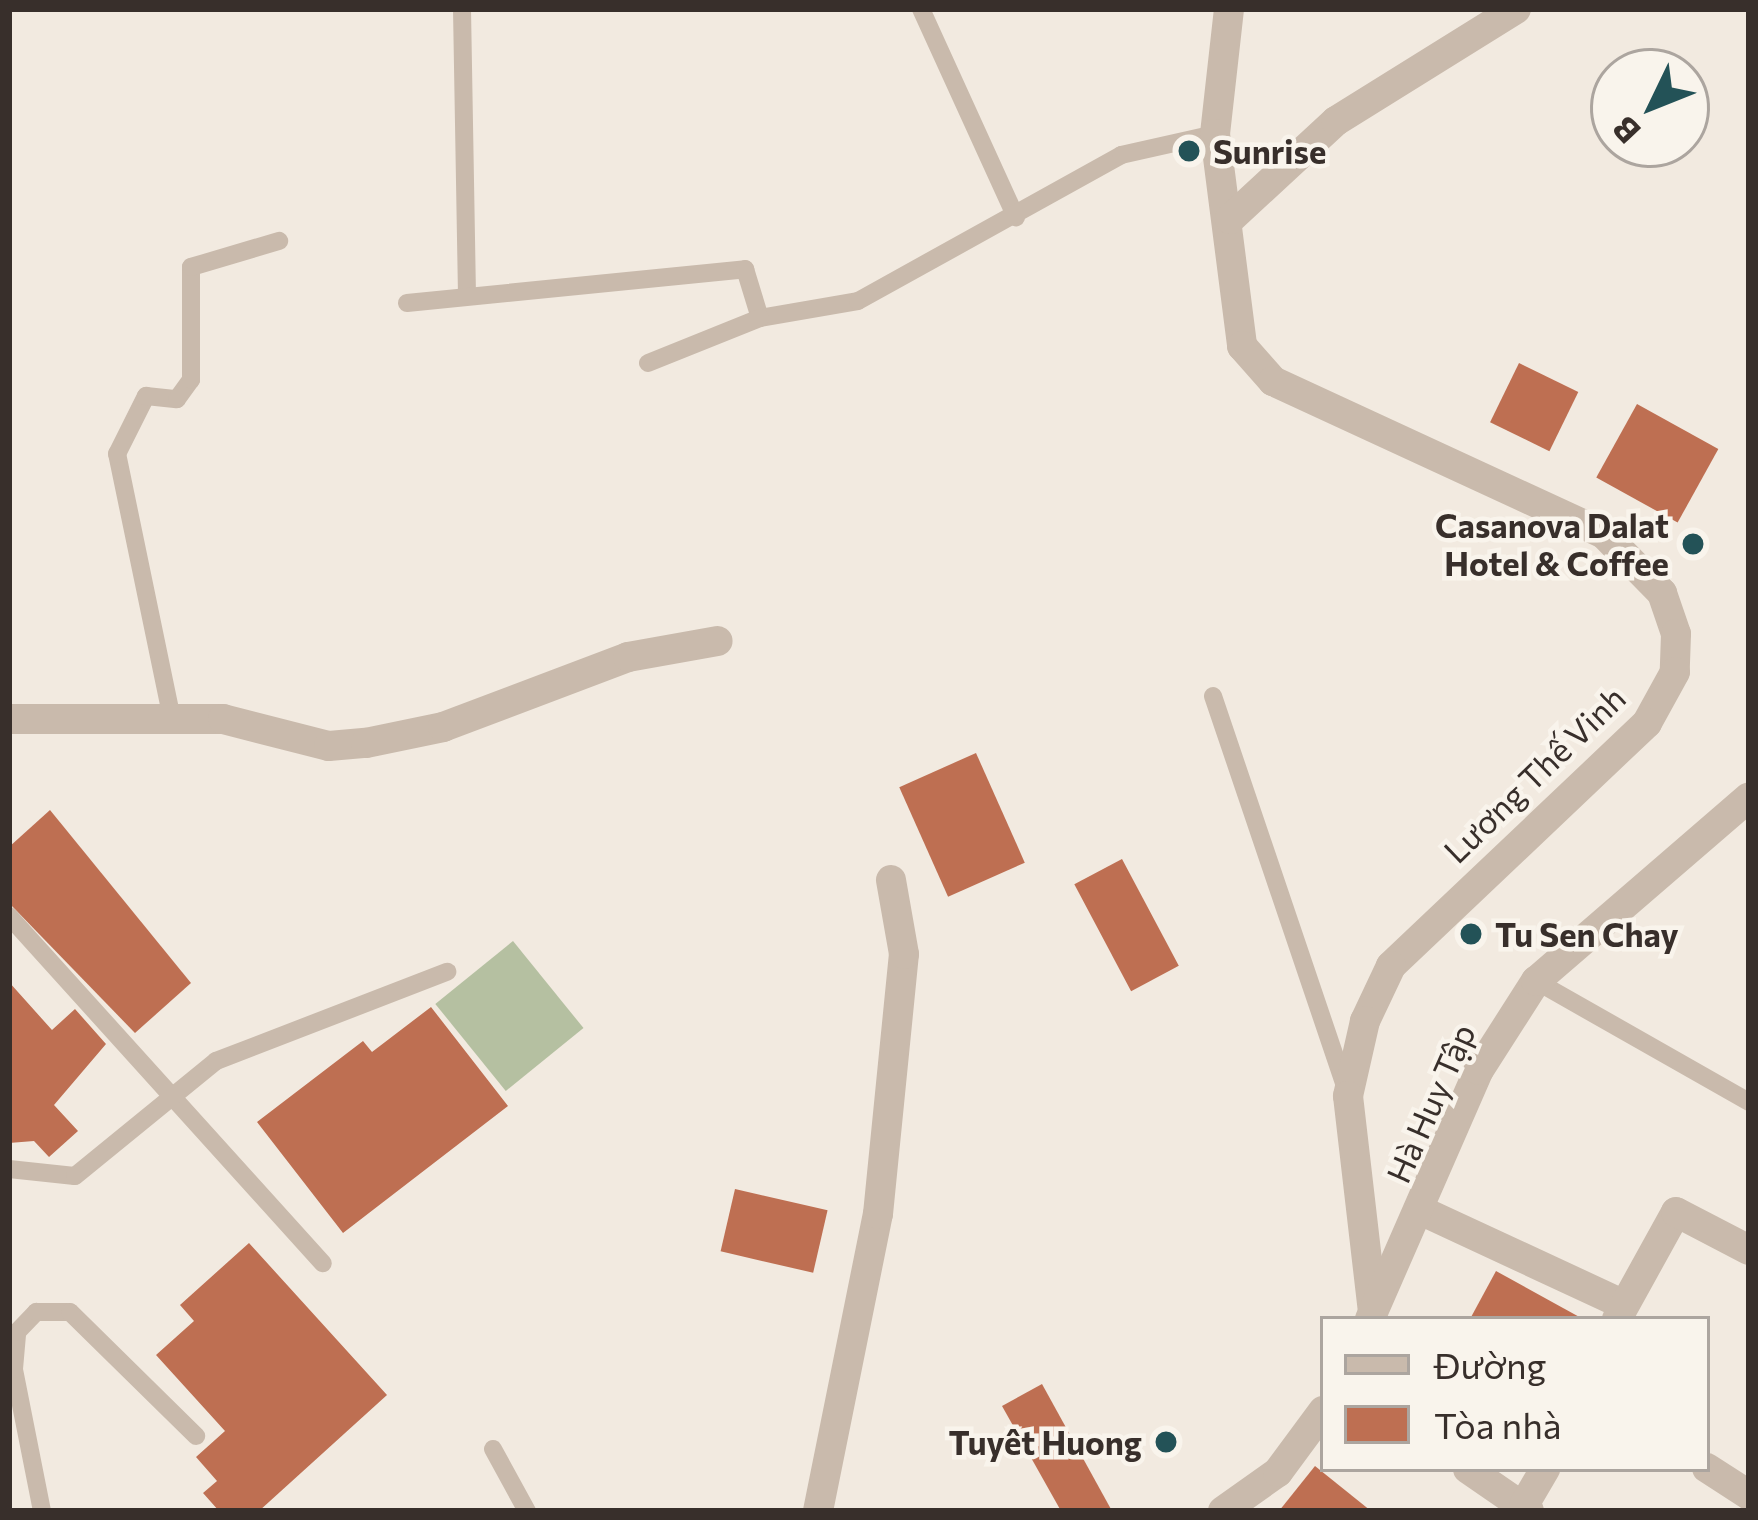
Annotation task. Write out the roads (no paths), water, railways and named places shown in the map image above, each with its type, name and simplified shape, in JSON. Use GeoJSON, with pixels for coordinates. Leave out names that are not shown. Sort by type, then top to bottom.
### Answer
{"type":"FeatureCollection","features":[{"type":"Feature","properties":{"kind":"street","name":"Lương Thế Vinh"},"geometry":{"type":"LineString","coordinates":[[1229,9],[1216,134],[1242,346],[1273,381],[1604,534],[1662,593],[1676,634],[1675,672],[1647,723],[1390,966],[1348,1096],[1371,1315]]}},
{"type":"Feature","properties":{"kind":"street"},"geometry":{"type":"LineString","coordinates":[[1229,219],[1336,121],[1516,9]]}},
{"type":"Feature","properties":{"kind":"street"},"geometry":{"type":"LineString","coordinates":[[9,719],[172,719],[366,743],[443,727],[628,657],[718,641]]}},
{"type":"Feature","properties":{"kind":"street","name":"Hà Huy Tập"},"geometry":{"type":"LineString","coordinates":[[1371,1315],[1422,1211],[1479,1070],[1536,981],[1749,797]]}},
{"type":"Feature","properties":{"kind":"street"},"geometry":{"type":"LineString","coordinates":[[818,1511],[878,1214],[904,954],[891,880]]}},
{"type":"Feature","properties":{"kind":"street"},"geometry":{"type":"LineString","coordinates":[[1422,1211],[1620,1311],[1676,1212],[1749,1250]]}},
{"type":"Feature","properties":{"kind":"street"},"geometry":{"type":"LineString","coordinates":[[1223,1511],[1278,1472],[1320,1415]]}},
{"type":"Feature","properties":{"kind":"street"},"geometry":{"type":"LineString","coordinates":[[1710,1470],[1749,1495]]}},
{"type":"Feature","properties":{"kind":"street"},"geometry":{"type":"LineString","coordinates":[[1473,1472],[1527,1508],[1544,1472]]}},
{"type":"Feature","properties":{"kind":"lane"},"geometry":{"type":"LineString","coordinates":[[462,9],[466,289]]}},
{"type":"Feature","properties":{"kind":"lane"},"geometry":{"type":"LineString","coordinates":[[921,9],[1016,217]]}},
{"type":"Feature","properties":{"kind":"lane"},"geometry":{"type":"LineString","coordinates":[[648,363],[760,317],[858,301],[1121,155],[1216,134]]}},
{"type":"Feature","properties":{"kind":"lane"},"geometry":{"type":"LineString","coordinates":[[172,719],[117,454],[146,396],[176,399],[191,380],[191,267],[279,241]]}},
{"type":"Feature","properties":{"kind":"lane"},"geometry":{"type":"LineString","coordinates":[[406,303],[466,289],[745,269],[760,317]]}},
{"type":"Feature","properties":{"kind":"lane"},"geometry":{"type":"LineString","coordinates":[[1213,697],[1348,1096]]}},
{"type":"Feature","properties":{"kind":"lane"},"geometry":{"type":"LineString","coordinates":[[9,916],[323,1264]]}},
{"type":"Feature","properties":{"kind":"lane"},"geometry":{"type":"LineString","coordinates":[[9,1169],[75,1177],[263,1036],[447,972]]}},
{"type":"Feature","properties":{"kind":"lane"},"geometry":{"type":"LineString","coordinates":[[1536,981],[1749,1102]]}},
{"type":"Feature","properties":{"kind":"lane"},"geometry":{"type":"LineString","coordinates":[[42,1511],[14,1369],[17,1332],[37,1312],[70,1312],[196,1436]]}},
{"type":"Feature","properties":{"kind":"lane"},"geometry":{"type":"LineString","coordinates":[[493,1449],[527,1511]]}},
{"type":"Feature","properties":{"kind":"place","name":"Sunrise"},"geometry":{"type":"Point","coordinates":[1189,151]}},
{"type":"Feature","properties":{"kind":"place","name":"Casanova Dalat Hotel & Coffee"},"geometry":{"type":"Point","coordinates":[1693,544]}},
{"type":"Feature","properties":{"kind":"place","name":"Tu Sen Chay"},"geometry":{"type":"Point","coordinates":[1471,934]}},
{"type":"Feature","properties":{"kind":"place","name":"Tuyêt Huong"},"geometry":{"type":"Point","coordinates":[1166,1442]}}]}
